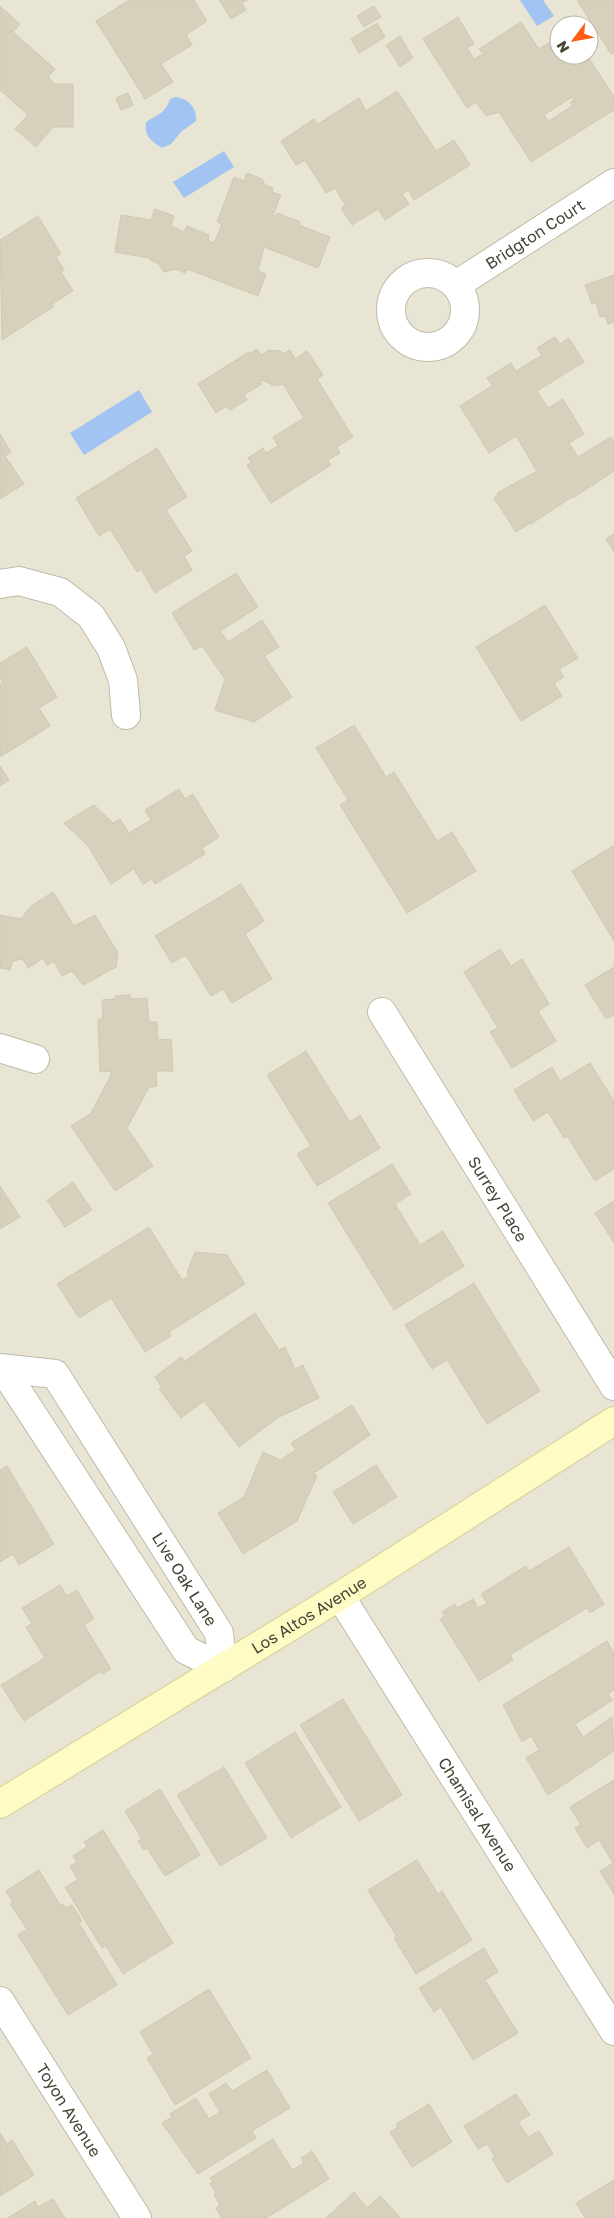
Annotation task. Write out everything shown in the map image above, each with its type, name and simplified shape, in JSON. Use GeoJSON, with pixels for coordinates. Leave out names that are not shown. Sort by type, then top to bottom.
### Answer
{"type":"FeatureCollection","features":[{"type":"Feature","properties":{"kind":"street","name":"Bridgton Court"},"geometry":{"type":"LineString","coordinates":[[456,285],[614,183]]}},
{"type":"Feature","properties":{"kind":"street"},"geometry":{"type":"LineString","coordinates":[[0,584],[19,580],[60,592],[91,616],[112,648],[123,680],[126,715]]}},
{"type":"Feature","properties":{"kind":"street","name":"Surrey Place"},"geometry":{"type":"LineString","coordinates":[[382,1012],[614,1386]]}},
{"type":"Feature","properties":{"kind":"street"},"geometry":{"type":"LineString","coordinates":[[0,1048],[35,1059]]}},
{"type":"Feature","properties":{"kind":"street","name":"Live Oak Lane"},"geometry":{"type":"LineString","coordinates":[[1,1369],[55,1374],[219,1633],[223,1668]]}},
{"type":"Feature","properties":{"kind":"street","name":"Live Oak Lane"},"geometry":{"type":"LineString","coordinates":[[1,1369],[186,1650],[223,1668]]}},
{"type":"Feature","properties":{"kind":"street","name":"Los Altos Avenue"},"geometry":{"type":"LineString","coordinates":[[0,1804],[340,1596],[614,1421]]}},
{"type":"Feature","properties":{"kind":"street","name":"Chamisal Avenue"},"geometry":{"type":"LineString","coordinates":[[340,1596],[614,2031]]}},
{"type":"Feature","properties":{"kind":"street","name":"Toyon Avenue"},"geometry":{"type":"LineString","coordinates":[[0,2001],[137,2218]]}},
{"type":"Feature","properties":{"kind":"shaded area"},"geometry":{"type":"Polygon","coordinates":[[[0,0],[614,0],[614,2218],[0,2218],[0,0]]]}},
{"type":"Feature","properties":{"kind":"water"},"geometry":{"type":"Polygon","coordinates":[[[520,0],[543,0],[553,15],[549,15],[549,19],[537,26],[520,0]]]}},
{"type":"Feature","properties":{"kind":"water"},"geometry":{"type":"Polygon","coordinates":[[[176,97],[185,100],[194,108],[196,121],[182,131],[171,144],[162,148],[147,135],[146,122],[161,113],[166,108],[170,99],[176,97]]]}},
{"type":"Feature","properties":{"kind":"water"},"geometry":{"type":"Polygon","coordinates":[[[224,151],[234,167],[184,198],[173,182],[224,151]]]}},
{"type":"Feature","properties":{"kind":"water"},"geometry":{"type":"Polygon","coordinates":[[[139,390],[152,412],[84,455],[70,433],[139,390]]]}},
{"type":"Feature","properties":{"kind":"building"},"geometry":{"type":"Polygon","coordinates":[[[129,0],[194,0],[207,21],[186,35],[192,45],[161,64],[173,82],[145,99],[96,21],[129,0]]]}},
{"type":"Feature","properties":{"kind":"building"},"geometry":{"type":"Polygon","coordinates":[[[219,0],[248,0],[242,3],[246,10],[231,19],[219,0]]]}},
{"type":"Feature","properties":{"kind":"building"},"geometry":{"type":"Polygon","coordinates":[[[577,0],[614,0],[614,53],[611,54],[599,35],[599,15],[586,15],[577,0]]]}},
{"type":"Feature","properties":{"kind":"building"},"geometry":{"type":"Polygon","coordinates":[[[0,6],[20,24],[13,32],[55,69],[48,77],[55,84],[73,84],[73,127],[53,127],[36,147],[15,129],[28,115],[0,90],[0,6]]]}},
{"type":"Feature","properties":{"kind":"building"},"geometry":{"type":"Polygon","coordinates":[[[374,6],[381,17],[364,27],[357,16],[374,6]]]}},
{"type":"Feature","properties":{"kind":"building"},"geometry":{"type":"Polygon","coordinates":[[[458,17],[474,44],[467,48],[474,59],[483,54],[479,49],[521,22],[539,49],[549,43],[549,65],[593,65],[614,97],[614,110],[531,162],[499,112],[486,116],[476,102],[467,108],[423,39],[458,17]],[[572,97],[544,115],[549,121],[572,106],[570,103],[574,100],[572,97]]]}},
{"type":"Feature","properties":{"kind":"building"},"geometry":{"type":"Polygon","coordinates":[[[377,23],[385,37],[359,53],[351,39],[377,23]]]}},
{"type":"Feature","properties":{"kind":"building"},"geometry":{"type":"Polygon","coordinates":[[[400,36],[413,58],[400,67],[386,45],[400,36]]]}},
{"type":"Feature","properties":{"kind":"building"},"geometry":{"type":"Polygon","coordinates":[[[397,91],[436,151],[454,140],[470,165],[414,200],[408,190],[402,194],[409,204],[385,220],[378,209],[352,225],[341,208],[345,205],[335,188],[326,193],[305,160],[296,165],[281,141],[314,119],[318,124],[359,98],[366,111],[397,91]]]}},
{"type":"Feature","properties":{"kind":"building"},"geometry":{"type":"Polygon","coordinates":[[[128,93],[133,105],[121,110],[116,98],[128,93]]]}},
{"type":"Feature","properties":{"kind":"building"},"geometry":{"type":"Polygon","coordinates":[[[247,173],[262,179],[265,185],[273,188],[272,192],[281,195],[273,215],[276,216],[277,213],[300,222],[299,225],[330,237],[318,268],[264,247],[258,271],[266,274],[258,296],[187,269],[185,273],[175,269],[164,272],[159,264],[149,258],[115,252],[121,215],[151,220],[155,209],[174,216],[171,226],[184,232],[187,226],[209,235],[208,240],[214,243],[222,224],[217,222],[234,177],[244,181],[247,173]]]}},
{"type":"Feature","properties":{"kind":"building"},"geometry":{"type":"Polygon","coordinates":[[[38,216],[61,254],[56,257],[64,270],[61,272],[73,291],[52,304],[53,307],[2,340],[0,240],[38,216]]]}},
{"type":"Feature","properties":{"kind":"building"},"geometry":{"type":"Polygon","coordinates":[[[614,275],[614,322],[608,324],[605,316],[600,317],[596,303],[592,304],[585,285],[614,275]]]}},
{"type":"Feature","properties":{"kind":"building"},"geometry":{"type":"Polygon","coordinates":[[[555,337],[560,344],[569,338],[584,362],[537,391],[548,408],[563,399],[584,434],[569,443],[578,457],[611,437],[614,442],[614,471],[516,532],[494,498],[498,495],[497,493],[537,471],[516,436],[489,453],[460,406],[492,386],[487,378],[511,363],[516,371],[542,355],[537,348],[555,337]]]}},
{"type":"Feature","properties":{"kind":"building"},"geometry":{"type":"Polygon","coordinates":[[[257,349],[261,355],[269,350],[281,351],[283,354],[290,350],[295,359],[307,351],[323,375],[317,379],[353,437],[337,447],[340,453],[328,460],[331,465],[271,503],[247,465],[251,463],[248,458],[263,448],[266,453],[278,446],[273,437],[304,418],[283,384],[274,386],[263,380],[260,381],[262,384],[244,395],[247,400],[230,410],[227,406],[216,413],[198,384],[249,352],[251,353],[257,349]]]}},
{"type":"Feature","properties":{"kind":"building"},"geometry":{"type":"Polygon","coordinates":[[[0,434],[11,452],[5,456],[24,484],[0,499],[0,434]]]}},
{"type":"Feature","properties":{"kind":"building"},"geometry":{"type":"Polygon","coordinates":[[[157,448],[187,497],[166,510],[192,551],[184,556],[192,570],[155,593],[141,569],[137,572],[110,529],[99,536],[76,498],[157,448]]]}},
{"type":"Feature","properties":{"kind":"building"},"geometry":{"type":"Polygon","coordinates":[[[614,534],[614,552],[606,539],[614,534]]]}},
{"type":"Feature","properties":{"kind":"building"},"geometry":{"type":"Polygon","coordinates":[[[236,573],[258,607],[220,631],[228,642],[262,620],[279,647],[264,656],[292,697],[254,722],[215,710],[225,679],[202,646],[194,650],[172,613],[236,573]]]}},
{"type":"Feature","properties":{"kind":"building"},"geometry":{"type":"Polygon","coordinates":[[[545,605],[578,658],[559,669],[564,677],[554,683],[562,696],[521,721],[476,647],[545,605]]]}},
{"type":"Feature","properties":{"kind":"building"},"geometry":{"type":"Polygon","coordinates":[[[27,647],[57,697],[39,708],[50,726],[0,757],[0,684],[3,683],[0,678],[0,663],[27,647]]]}},
{"type":"Feature","properties":{"kind":"building"},"geometry":{"type":"Polygon","coordinates":[[[354,725],[386,777],[394,772],[437,841],[452,832],[476,871],[407,913],[340,805],[348,800],[316,748],[354,725]]]}},
{"type":"Feature","properties":{"kind":"building"},"geometry":{"type":"Polygon","coordinates":[[[0,766],[9,780],[0,786],[0,766]]]}},
{"type":"Feature","properties":{"kind":"building"},"geometry":{"type":"Polygon","coordinates":[[[179,789],[185,799],[193,794],[219,837],[202,848],[205,854],[155,884],[152,879],[143,884],[134,869],[111,884],[88,846],[64,823],[94,805],[113,823],[120,819],[129,833],[151,820],[145,810],[179,789]]]}},
{"type":"Feature","properties":{"kind":"building"},"geometry":{"type":"Polygon","coordinates":[[[614,847],[614,941],[572,871],[614,847]]]}},
{"type":"Feature","properties":{"kind":"building"},"geometry":{"type":"Polygon","coordinates":[[[241,884],[264,921],[245,934],[272,979],[232,1003],[223,989],[211,996],[186,955],[172,963],[155,936],[241,884]]]}},
{"type":"Feature","properties":{"kind":"building"},"geometry":{"type":"Polygon","coordinates":[[[53,892],[74,926],[95,915],[118,953],[116,967],[83,985],[72,971],[62,976],[54,961],[47,965],[43,958],[28,968],[23,959],[13,961],[10,970],[0,968],[0,915],[21,919],[31,906],[53,892]]]}},
{"type":"Feature","properties":{"kind":"building"},"geometry":{"type":"Polygon","coordinates":[[[500,949],[511,966],[522,959],[549,1004],[538,1011],[556,1041],[512,1068],[490,1032],[498,1028],[464,972],[500,949]]]}},
{"type":"Feature","properties":{"kind":"building"},"geometry":{"type":"Polygon","coordinates":[[[614,967],[614,1015],[606,1019],[585,985],[614,967]]]}},
{"type":"Feature","properties":{"kind":"building"},"geometry":{"type":"Polygon","coordinates":[[[130,995],[131,999],[147,998],[149,1022],[157,1022],[158,1040],[171,1039],[173,1071],[156,1071],[157,1086],[149,1087],[127,1128],[153,1166],[115,1191],[71,1126],[91,1113],[111,1075],[111,1071],[100,1072],[98,1019],[103,1019],[102,1000],[115,999],[115,996],[130,995]]]}},
{"type":"Feature","properties":{"kind":"building"},"geometry":{"type":"Polygon","coordinates":[[[306,1051],[350,1122],[360,1115],[380,1148],[317,1186],[297,1154],[311,1146],[267,1075],[306,1051]]]}},
{"type":"Feature","properties":{"kind":"building"},"geometry":{"type":"Polygon","coordinates":[[[590,1063],[614,1101],[614,1169],[595,1181],[567,1136],[564,1138],[548,1112],[533,1121],[514,1090],[552,1067],[560,1081],[590,1063]]]}},
{"type":"Feature","properties":{"kind":"building"},"geometry":{"type":"Polygon","coordinates":[[[392,1164],[411,1194],[395,1204],[420,1245],[443,1231],[464,1266],[394,1310],[328,1203],[392,1164]]]}},
{"type":"Feature","properties":{"kind":"building"},"geometry":{"type":"Polygon","coordinates":[[[73,1182],[92,1210],[65,1227],[47,1200],[73,1182]]]}},
{"type":"Feature","properties":{"kind":"building"},"geometry":{"type":"Polygon","coordinates":[[[0,1186],[20,1217],[0,1229],[0,1186]]]}},
{"type":"Feature","properties":{"kind":"building"},"geometry":{"type":"Polygon","coordinates":[[[614,1201],[614,1243],[595,1213],[614,1201]]]}},
{"type":"Feature","properties":{"kind":"building"},"geometry":{"type":"Polygon","coordinates":[[[149,1227],[182,1280],[189,1276],[187,1272],[195,1252],[227,1255],[245,1284],[169,1332],[171,1336],[145,1352],[111,1298],[79,1318],[57,1284],[149,1227]]]}},
{"type":"Feature","properties":{"kind":"building"},"geometry":{"type":"Polygon","coordinates":[[[474,1283],[540,1391],[487,1424],[447,1360],[432,1369],[405,1325],[474,1283]]]}},
{"type":"Feature","properties":{"kind":"building"},"geometry":{"type":"Polygon","coordinates":[[[255,1313],[279,1350],[285,1347],[295,1369],[303,1365],[319,1398],[277,1418],[239,1447],[204,1401],[181,1418],[159,1389],[162,1387],[155,1377],[181,1357],[185,1361],[255,1313]]]}},
{"type":"Feature","properties":{"kind":"building"},"geometry":{"type":"Polygon","coordinates":[[[352,1405],[370,1435],[313,1474],[317,1476],[297,1521],[243,1554],[218,1513],[244,1497],[263,1452],[280,1460],[296,1450],[291,1443],[352,1405]]]}},
{"type":"Feature","properties":{"kind":"building"},"geometry":{"type":"Polygon","coordinates":[[[376,1465],[397,1497],[353,1524],[333,1492],[376,1465]]]}},
{"type":"Feature","properties":{"kind":"building"},"geometry":{"type":"Polygon","coordinates":[[[7,1466],[54,1544],[19,1565],[13,1554],[0,1562],[0,1470],[7,1466]]]}},
{"type":"Feature","properties":{"kind":"building"},"geometry":{"type":"Polygon","coordinates":[[[569,1547],[604,1604],[590,1613],[587,1608],[510,1655],[513,1660],[479,1681],[440,1619],[445,1616],[442,1612],[455,1604],[457,1608],[473,1599],[478,1608],[487,1603],[481,1594],[526,1566],[529,1571],[569,1547]]]}},
{"type":"Feature","properties":{"kind":"building"},"geometry":{"type":"Polygon","coordinates":[[[60,1585],[67,1596],[77,1590],[94,1619],[84,1625],[111,1669],[102,1674],[101,1671],[24,1721],[1,1685],[45,1658],[26,1627],[32,1624],[22,1608],[60,1585]]]}},
{"type":"Feature","properties":{"kind":"building"},"geometry":{"type":"Polygon","coordinates":[[[607,1641],[614,1653],[614,1690],[608,1694],[613,1700],[575,1724],[583,1737],[612,1717],[614,1751],[548,1795],[526,1758],[539,1750],[531,1736],[522,1742],[503,1705],[607,1641]]]}},
{"type":"Feature","properties":{"kind":"building"},"geometry":{"type":"Polygon","coordinates":[[[343,1699],[402,1795],[359,1821],[300,1725],[343,1699]]]}},
{"type":"Feature","properties":{"kind":"building"},"geometry":{"type":"Polygon","coordinates":[[[295,1732],[341,1807],[291,1838],[245,1763],[295,1732]]]}},
{"type":"Feature","properties":{"kind":"building"},"geometry":{"type":"Polygon","coordinates":[[[224,1767],[267,1838],[220,1866],[177,1795],[224,1767]]]}},
{"type":"Feature","properties":{"kind":"building"},"geometry":{"type":"Polygon","coordinates":[[[614,1780],[614,1894],[600,1871],[613,1863],[599,1840],[587,1848],[575,1828],[581,1825],[570,1807],[614,1780]]]}},
{"type":"Feature","properties":{"kind":"building"},"geometry":{"type":"Polygon","coordinates":[[[160,1789],[200,1855],[165,1876],[147,1848],[144,1850],[138,1841],[142,1839],[125,1811],[160,1789]]]}},
{"type":"Feature","properties":{"kind":"building"},"geometry":{"type":"Polygon","coordinates":[[[103,1830],[173,1943],[123,1974],[106,1946],[102,1948],[65,1887],[78,1880],[70,1866],[77,1862],[73,1856],[87,1847],[84,1842],[103,1830]]]}},
{"type":"Feature","properties":{"kind":"building"},"geometry":{"type":"Polygon","coordinates":[[[417,1860],[438,1894],[442,1891],[472,1940],[416,1974],[394,1938],[397,1937],[368,1890],[417,1860]]]}},
{"type":"Feature","properties":{"kind":"building"},"geometry":{"type":"Polygon","coordinates":[[[39,1870],[60,1905],[63,1904],[66,1908],[72,1905],[82,1921],[79,1923],[117,1985],[68,2015],[18,1935],[27,1929],[10,1904],[13,1902],[6,1891],[39,1870]]]}},
{"type":"Feature","properties":{"kind":"building"},"geometry":{"type":"Polygon","coordinates":[[[484,1948],[498,1972],[485,1980],[518,2033],[473,2060],[441,2007],[434,2012],[419,1988],[484,1948]]]}},
{"type":"Feature","properties":{"kind":"building"},"geometry":{"type":"Polygon","coordinates":[[[209,1989],[251,2058],[175,2105],[147,2058],[153,2054],[140,2032],[209,1989]]]}},
{"type":"Feature","properties":{"kind":"building"},"geometry":{"type":"Polygon","coordinates":[[[267,2070],[290,2108],[252,2131],[256,2138],[198,2174],[162,2123],[172,2117],[170,2114],[196,2098],[209,2119],[220,2112],[209,2094],[226,2083],[232,2091],[267,2070]]]}},
{"type":"Feature","properties":{"kind":"building"},"geometry":{"type":"Polygon","coordinates":[[[516,2094],[530,2115],[518,2122],[528,2137],[539,2131],[553,2154],[507,2183],[492,2159],[495,2157],[487,2144],[478,2149],[464,2126],[516,2094]]]}},
{"type":"Feature","properties":{"kind":"building"},"geometry":{"type":"Polygon","coordinates":[[[429,2104],[452,2142],[412,2167],[390,2132],[398,2127],[396,2124],[429,2104]]]}},
{"type":"Feature","properties":{"kind":"building"},"geometry":{"type":"Polygon","coordinates":[[[0,2133],[7,2144],[12,2140],[34,2175],[0,2196],[0,2133]]]}},
{"type":"Feature","properties":{"kind":"building"},"geometry":{"type":"Polygon","coordinates":[[[273,2139],[292,2170],[304,2163],[301,2158],[312,2151],[329,2179],[266,2218],[222,2218],[216,2208],[220,2205],[214,2195],[216,2193],[210,2183],[213,2181],[210,2178],[273,2139]]]}},
{"type":"Feature","properties":{"kind":"building"},"geometry":{"type":"Polygon","coordinates":[[[614,2180],[614,2218],[585,2218],[576,2203],[614,2180]]]}},
{"type":"Feature","properties":{"kind":"building"},"geometry":{"type":"Polygon","coordinates":[[[354,2192],[367,2208],[380,2196],[401,2218],[326,2218],[354,2192]]]}},
{"type":"Feature","properties":{"kind":"building"},"geometry":{"type":"Polygon","coordinates":[[[53,2199],[65,2218],[8,2218],[35,2201],[38,2207],[53,2199]]]}}]}
